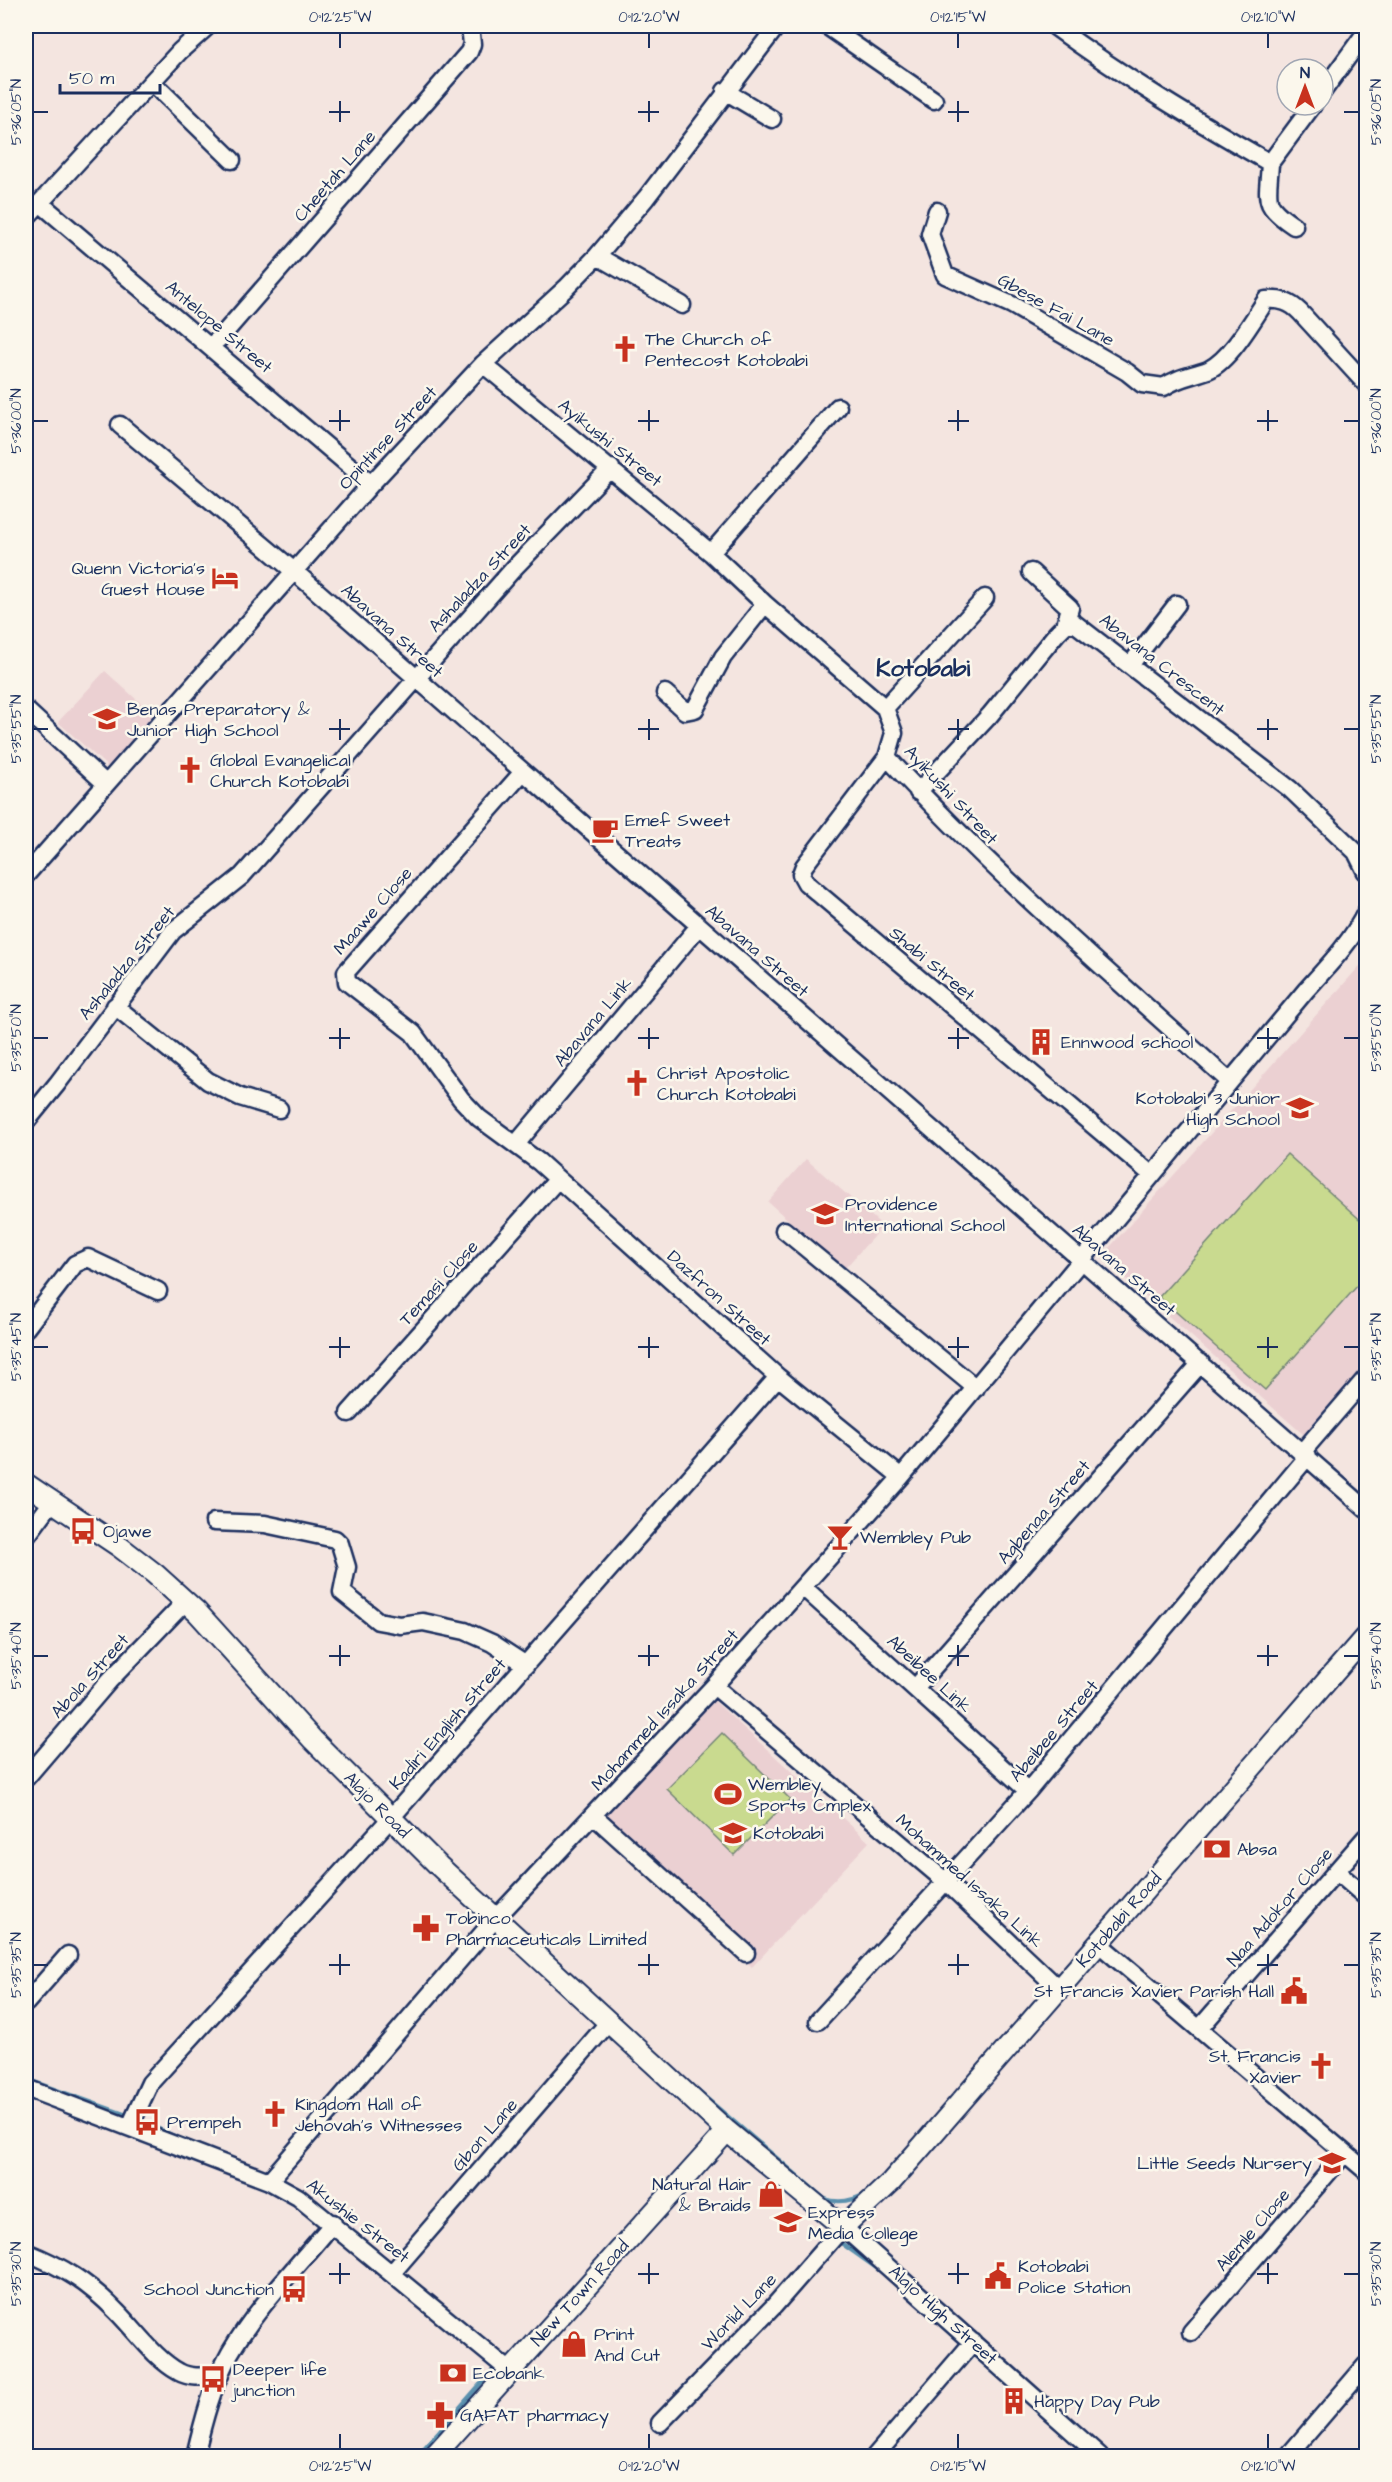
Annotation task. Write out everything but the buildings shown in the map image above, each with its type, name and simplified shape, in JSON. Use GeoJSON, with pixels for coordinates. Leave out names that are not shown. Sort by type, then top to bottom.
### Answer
{"type":"FeatureCollection","features":[{"type":"Feature","properties":{"kind":"street"},"geometry":{"type":"LineString","coordinates":[[26,218],[152,82],[208,26]]}},
{"type":"Feature","properties":{"kind":"street","name":"Cheetah Lane"},"geometry":{"type":"LineString","coordinates":[[211,345],[469,52],[472,44],[470,26]]}},
{"type":"Feature","properties":{"kind":"street","name":"Opintinse Street"},"geometry":{"type":"LineString","coordinates":[[26,875],[371,484],[483,364],[566,288],[597,256],[646,198],[725,91],[777,26]]}},
{"type":"Feature","properties":{"kind":"street"},"geometry":{"type":"LineString","coordinates":[[827,26],[934,100]]}},
{"type":"Feature","properties":{"kind":"street"},"geometry":{"type":"LineString","coordinates":[[1054,26],[1163,102],[1270,163]]}},
{"type":"Feature","properties":{"kind":"street"},"geometry":{"type":"LineString","coordinates":[[1335,75],[1366,32],[1358,26]]}},
{"type":"Feature","properties":{"kind":"street"},"geometry":{"type":"LineString","coordinates":[[152,82],[232,160]]}},
{"type":"Feature","properties":{"kind":"street"},"geometry":{"type":"LineString","coordinates":[[725,91],[772,119]]}},
{"type":"Feature","properties":{"kind":"street"},"geometry":{"type":"LineString","coordinates":[[1294,226],[1272,211],[1269,204],[1270,163],[1303,117]]}},
{"type":"Feature","properties":{"kind":"street","name":"Antelope Street"},"geometry":{"type":"LineString","coordinates":[[40,203],[211,345],[371,484]]}},
{"type":"Feature","properties":{"kind":"street","name":"Gbese Fai Lane"},"geometry":{"type":"LineString","coordinates":[[937,211],[930,234],[945,275],[1012,304],[1127,372],[1142,384],[1164,387],[1176,378],[1210,369],[1238,342],[1266,300],[1291,304],[1366,384]]}},
{"type":"Feature","properties":{"kind":"street"},"geometry":{"type":"LineString","coordinates":[[597,256],[682,305]]}},
{"type":"Feature","properties":{"kind":"street","name":"Ayikushi Street"},"geometry":{"type":"LineString","coordinates":[[483,364],[711,553],[765,604],[885,708],[894,733],[887,757],[918,792],[1000,874],[1229,1081]]}},
{"type":"Feature","properties":{"kind":"street"},"geometry":{"type":"LineString","coordinates":[[711,553],[838,407]]}},
{"type":"Feature","properties":{"kind":"street","name":"Abavana Street"},"geometry":{"type":"LineString","coordinates":[[120,425],[295,572],[522,773],[1081,1257],[1366,1509]]}},
{"type":"Feature","properties":{"kind":"street","name":"Ashaladza Street"},"geometry":{"type":"LineString","coordinates":[[26,1122],[173,931],[242,876],[515,567],[611,468]]}},
{"type":"Feature","properties":{"kind":"street"},"geometry":{"type":"LineString","coordinates":[[918,792],[990,715],[1065,624],[1070,608],[1031,572]]}},
{"type":"Feature","properties":{"kind":"street"},"geometry":{"type":"LineString","coordinates":[[885,708],[985,598]]}},
{"type":"Feature","properties":{"kind":"street"},"geometry":{"type":"LineString","coordinates":[[665,693],[685,711],[695,710],[723,657],[765,604]]}},
{"type":"Feature","properties":{"kind":"street"},"geometry":{"type":"LineString","coordinates":[[1131,664],[1177,604]]}},
{"type":"Feature","properties":{"kind":"street","name":"Abavana Crescent"},"geometry":{"type":"LineString","coordinates":[[1065,624],[1073,622],[1131,664],[1290,789],[1356,852],[1366,866]]}},
{"type":"Feature","properties":{"kind":"street"},"geometry":{"type":"LineString","coordinates":[[26,710],[105,783]]}},
{"type":"Feature","properties":{"kind":"street","name":"Shabi Street"},"geometry":{"type":"LineString","coordinates":[[887,757],[804,866],[801,874],[806,883],[1152,1175]]}},
{"type":"Feature","properties":{"kind":"street","name":"Maawe Close"},"geometry":{"type":"LineString","coordinates":[[517,1143],[479,1118],[461,1099],[435,1060],[413,1034],[351,987],[345,977],[346,972],[522,773]]}},
{"type":"Feature","properties":{"kind":"street"},"geometry":{"type":"LineString","coordinates":[[1081,1257],[1332,963],[1360,926],[1366,912]]}},
{"type":"Feature","properties":{"kind":"street","name":"Abavana Link"},"geometry":{"type":"LineString","coordinates":[[517,1143],[699,926]]}},
{"type":"Feature","properties":{"kind":"street"},"geometry":{"type":"LineString","coordinates":[[115,1006],[208,1081],[240,1098],[279,1109]]}},
{"type":"Feature","properties":{"kind":"street","name":"Dazfron Street"},"geometry":{"type":"LineString","coordinates":[[517,1143],[613,1226],[627,1242],[778,1377],[901,1477]]}},
{"type":"Feature","properties":{"kind":"street","name":"Temasi Close"},"geometry":{"type":"LineString","coordinates":[[350,1413],[558,1179]]}},
{"type":"Feature","properties":{"kind":"street"},"geometry":{"type":"LineString","coordinates":[[784,1230],[976,1388]]}},
{"type":"Feature","properties":{"kind":"street","name":"Mohammed Issaka Street"},"geometry":{"type":"LineString","coordinates":[[269,2181],[495,1919],[714,1686],[901,1477],[1081,1257]]}},
{"type":"Feature","properties":{"kind":"street"},"geometry":{"type":"LineString","coordinates":[[26,1328],[75,1264],[83,1258],[88,1258],[158,1291]]}},
{"type":"Feature","properties":{"kind":"street","name":"Agbenaa Street"},"geometry":{"type":"LineString","coordinates":[[916,1687],[1201,1364]]}},
{"type":"Feature","properties":{"kind":"street","name":"Kadiri English Street"},"geometry":{"type":"LineString","coordinates":[[130,2126],[150,2084],[390,1819],[778,1377]]}},
{"type":"Feature","properties":{"kind":"street","name":"Abeibee Street"},"geometry":{"type":"LineString","coordinates":[[818,2020],[1028,1791],[1366,1378]]}},
{"type":"Feature","properties":{"kind":"street","name":"Alajo Road"},"geometry":{"type":"LineString","coordinates":[[26,1484],[120,1547],[185,1602],[390,1819],[495,1919],[727,2131]]}},
{"type":"Feature","properties":{"kind":"street"},"geometry":{"type":"LineString","coordinates":[[26,1537],[52,1502]]}},
{"type":"Feature","properties":{"kind":"street"},"geometry":{"type":"LineString","coordinates":[[214,1522],[265,1524],[334,1539],[345,1559],[348,1573],[342,1588],[346,1598],[378,1621],[400,1625],[423,1622],[475,1635],[526,1665]]}},
{"type":"Feature","properties":{"kind":"street","name":"Abeibee Link"},"geometry":{"type":"LineString","coordinates":[[803,1587],[916,1687],[1028,1791]]}},
{"type":"Feature","properties":{"kind":"street","name":"Abola Street"},"geometry":{"type":"LineString","coordinates":[[26,1778],[109,1681],[185,1602]]}},
{"type":"Feature","properties":{"kind":"street","name":"Kotobabi Road"},"geometry":{"type":"LineString","coordinates":[[843,2227],[891,2182],[1366,1636]]}},
{"type":"Feature","properties":{"kind":"street","name":"Mohammed Issaka Link"},"geometry":{"type":"LineString","coordinates":[[714,1686],[945,1881],[1059,1989]]}},
{"type":"Feature","properties":{"kind":"street"},"geometry":{"type":"LineString","coordinates":[[594,1816],[746,1953]]}},
{"type":"Feature","properties":{"kind":"street","name":"Naa Adokor Close"},"geometry":{"type":"LineString","coordinates":[[1199,2029],[1366,1837]]}},
{"type":"Feature","properties":{"kind":"street"},"geometry":{"type":"LineString","coordinates":[[1337,1872],[1366,1897]]}},
{"type":"Feature","properties":{"kind":"street"},"geometry":{"type":"LineString","coordinates":[[1098,1943],[1366,2171]]}},
{"type":"Feature","properties":{"kind":"street"},"geometry":{"type":"LineString","coordinates":[[26,2003],[68,1955]]}},
{"type":"Feature","properties":{"kind":"street","name":"Gbon Lane"},"geometry":{"type":"LineString","coordinates":[[392,2273],[608,2023]]}},
{"type":"Feature","properties":{"kind":"street","name":"Akushie Street"},"geometry":{"type":"LineString","coordinates":[[26,2088],[269,2181],[298,2197],[333,2223],[510,2371]]}},
{"type":"Feature","properties":{"kind":"street","name":"Alajo High Street"},"geometry":{"type":"LineString","coordinates":[[727,2131],[843,2227],[1100,2457]]}},
{"type":"Feature","properties":{"kind":"street","name":"New Town Road"},"geometry":{"type":"LineString","coordinates":[[434,2457],[727,2131]]}},
{"type":"Feature","properties":{"kind":"street","name":"Alemle Close"},"geometry":{"type":"LineString","coordinates":[[1191,2332],[1345,2153]]}},
{"type":"Feature","properties":{"kind":"street"},"geometry":{"type":"LineString","coordinates":[[195,2457],[220,2375],[230,2354],[256,2313],[333,2223]]}},
{"type":"Feature","properties":{"kind":"street","name":"Worlid Lane"},"geometry":{"type":"LineString","coordinates":[[660,2423],[774,2306],[843,2227]]}},
{"type":"Feature","properties":{"kind":"street"},"geometry":{"type":"LineString","coordinates":[[26,2252],[58,2265],[75,2275],[100,2295],[178,2372],[197,2377],[220,2375]]}},
{"type":"Feature","properties":{"kind":"street"},"geometry":{"type":"LineString","coordinates":[[875,2457],[973,2342]]}},
{"type":"Feature","properties":{"kind":"street"},"geometry":{"type":"LineString","coordinates":[[1289,2456],[1366,2365]]}},
{"type":"Feature","properties":{"kind":"shaded area","name":"Benas Preparatory & Junior High School"},"geometry":{"type":"Polygon","coordinates":[[[105,671],[156,717],[109,768],[58,722],[105,671]]]}},
{"type":"Feature","properties":{"kind":"shaded area","name":"Kotobabi 3 Junior High School"},"geometry":{"type":"Polygon","coordinates":[[[1366,959],[1366,1380],[1312,1442],[1101,1257],[1366,959]]]}},
{"type":"Feature","properties":{"kind":"shaded area","name":"Providence International School"},"geometry":{"type":"Polygon","coordinates":[[[806,1159],[883,1226],[844,1269],[768,1202],[806,1159]]]}},
{"type":"Feature","properties":{"kind":"shaded area","name":"Kotobabi"},"geometry":{"type":"Polygon","coordinates":[[[713,1700],[869,1842],[752,1967],[597,1825],[713,1700]]]}},
{"type":"Feature","properties":{"kind":"green space"},"geometry":{"type":"Polygon","coordinates":[[[1287,1154],[1366,1225],[1366,1276],[1265,1390],[1159,1297],[1287,1154]]]}},
{"type":"Feature","properties":{"kind":"green space","name":"Wembley Sports Cmplex"},"geometry":{"type":"Polygon","coordinates":[[[722,1733],[790,1799],[734,1855],[667,1789],[722,1733]]]}},
{"type":"Feature","properties":{"kind":"waterway"},"geometry":{"type":"LineString","coordinates":[[26,2079],[124,2114]]}},
{"type":"Feature","properties":{"kind":"waterway"},"geometry":{"type":"LineString","coordinates":[[697,2090],[825,2199],[846,2201],[866,2193]]}},
{"type":"Feature","properties":{"kind":"waterway"},"geometry":{"type":"LineString","coordinates":[[146,2123],[177,2137]]}},
{"type":"Feature","properties":{"kind":"waterway"},"geometry":{"type":"LineString","coordinates":[[316,2201],[391,2263]]}},
{"type":"Feature","properties":{"kind":"waterway"},"geometry":{"type":"LineString","coordinates":[[841,2243],[882,2272]]}},
{"type":"Feature","properties":{"kind":"waterway"},"geometry":{"type":"LineString","coordinates":[[943,2327],[964,2346]]}},
{"type":"Feature","properties":{"kind":"waterway"},"geometry":{"type":"LineString","coordinates":[[962,2367],[974,2354]]}},
{"type":"Feature","properties":{"kind":"waterway"},"geometry":{"type":"LineString","coordinates":[[974,2355],[1088,2456]]}},
{"type":"Feature","properties":{"kind":"waterway"},"geometry":{"type":"LineString","coordinates":[[417,2456],[497,2365]]}},
{"type":"Feature","properties":{"kind":"waterway"},"geometry":{"type":"LineString","coordinates":[[915,2397],[925,2385]]}},
{"type":"Feature","properties":{"kind":"waterway"},"geometry":{"type":"LineString","coordinates":[[909,2428],[922,2414]]}},
{"type":"Feature","properties":{"kind":"waterway"},"geometry":{"type":"LineString","coordinates":[[886,2456],[903,2436]]}},
{"type":"Feature","properties":{"kind":"waterway"},"geometry":{"type":"LineString","coordinates":[[864,2456],[871,2449]]}},
{"type":"Feature","properties":{"kind":"place","name":"The Church of Pentecost Kotobabi"},"geometry":{"type":"Point","coordinates":[625,349]}},
{"type":"Feature","properties":{"kind":"place","name":"Quenn Victoria's Guest House"},"geometry":{"type":"Point","coordinates":[225,578]}},
{"type":"Feature","properties":{"kind":"place","name":"Benas Preparatory & Junior High School"},"geometry":{"type":"Point","coordinates":[107,719]}},
{"type":"Feature","properties":{"kind":"place","name":"Global Evangelical Church Kotobabi"},"geometry":{"type":"Point","coordinates":[190,770]}},
{"type":"Feature","properties":{"kind":"place","name":"Emef Sweet Treats"},"geometry":{"type":"Point","coordinates":[605,830]}},
{"type":"Feature","properties":{"kind":"place","name":"Ennwood school"},"geometry":{"type":"Point","coordinates":[1041,1042]}},
{"type":"Feature","properties":{"kind":"place","name":"Christ Apostolic Church Kotobabi"},"geometry":{"type":"Point","coordinates":[637,1083]}},
{"type":"Feature","properties":{"kind":"place","name":"Kotobabi 3 Junior High School"},"geometry":{"type":"Point","coordinates":[1300,1108]}},
{"type":"Feature","properties":{"kind":"place","name":"Providence International School"},"geometry":{"type":"Point","coordinates":[825,1214]}},
{"type":"Feature","properties":{"kind":"place","name":"Ojawe"},"geometry":{"type":"Point","coordinates":[83,1531]}},
{"type":"Feature","properties":{"kind":"place","name":"Wembley Pub"},"geometry":{"type":"Point","coordinates":[840,1537]}},
{"type":"Feature","properties":{"kind":"place","name":"Wembley Sports Cmplex"},"geometry":{"type":"Point","coordinates":[728,1794]}},
{"type":"Feature","properties":{"kind":"place","name":"Kotobabi"},"geometry":{"type":"Point","coordinates":[733,1833]}},
{"type":"Feature","properties":{"kind":"place","name":"Absa"},"geometry":{"type":"Point","coordinates":[1217,1849]}},
{"type":"Feature","properties":{"kind":"place","name":"Tobinco Pharmaceuticals Limited"},"geometry":{"type":"Point","coordinates":[426,1928]}},
{"type":"Feature","properties":{"kind":"place","name":"St Francis Xavier Parish Hall"},"geometry":{"type":"Point","coordinates":[1294,1991]}},
{"type":"Feature","properties":{"kind":"place","name":"St. Francis Xavier"},"geometry":{"type":"Point","coordinates":[1321,2066]}},
{"type":"Feature","properties":{"kind":"place","name":"Kingdom Hall of Jehovah's Witnesses"},"geometry":{"type":"Point","coordinates":[275,2114]}},
{"type":"Feature","properties":{"kind":"place","name":"Prempeh"},"geometry":{"type":"Point","coordinates":[147,2122]}},
{"type":"Feature","properties":{"kind":"place","name":"Little Seeds Nursery"},"geometry":{"type":"Point","coordinates":[1332,2163]}},
{"type":"Feature","properties":{"kind":"place","name":"Natural Hair & Braids"},"geometry":{"type":"Point","coordinates":[771,2194]}},
{"type":"Feature","properties":{"kind":"place","name":"Express Media College"},"geometry":{"type":"Point","coordinates":[788,2222]}},
{"type":"Feature","properties":{"kind":"place","name":"Kotobabi Police Station"},"geometry":{"type":"Point","coordinates":[998,2276]}},
{"type":"Feature","properties":{"kind":"place","name":"School Junction"},"geometry":{"type":"Point","coordinates":[294,2289]}},
{"type":"Feature","properties":{"kind":"place","name":"Print And Cut"},"geometry":{"type":"Point","coordinates":[574,2344]}},
{"type":"Feature","properties":{"kind":"place","name":"Ecobank"},"geometry":{"type":"Point","coordinates":[453,2373]}},
{"type":"Feature","properties":{"kind":"place","name":"Deeper life junction"},"geometry":{"type":"Point","coordinates":[213,2379]}},
{"type":"Feature","properties":{"kind":"place","name":"Happy Day Pub"},"geometry":{"type":"Point","coordinates":[1014,2401]}},
{"type":"Feature","properties":{"kind":"place","name":"GAFAT pharmacy"},"geometry":{"type":"Point","coordinates":[440,2415]}},
{"type":"Feature","properties":{"kind":"district","name":"Kotobabi"},"geometry":{"type":"Point","coordinates":[923,669]}}]}
